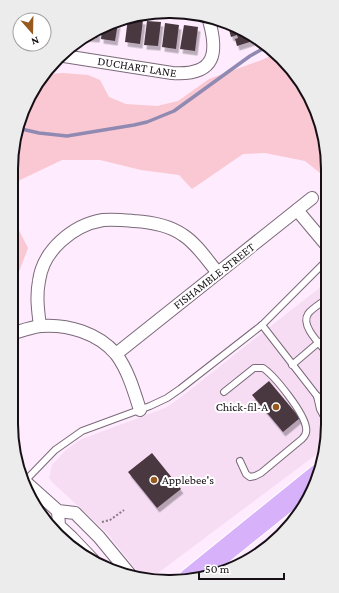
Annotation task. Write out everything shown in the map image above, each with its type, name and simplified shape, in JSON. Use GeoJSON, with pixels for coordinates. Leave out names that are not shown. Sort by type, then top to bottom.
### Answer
{"type":"FeatureCollection","features":[{"type":"Feature","properties":{"kind":"highway"},"geometry":{"type":"LineString","coordinates":[[199,572],[308,484]]}},
{"type":"Feature","properties":{"kind":"street","name":"DUCHART LANE"},"geometry":{"type":"LineString","coordinates":[[69,57],[172,73],[184,74],[196,72],[206,66],[212,56],[214,45],[210,23]]}},
{"type":"Feature","properties":{"kind":"street","name":"FISHAMBLE STREET"},"geometry":{"type":"LineString","coordinates":[[116,354],[312,198]]}},
{"type":"Feature","properties":{"kind":"street"},"geometry":{"type":"LineString","coordinates":[[298,210],[321,238]]}},
{"type":"Feature","properties":{"kind":"street"},"geometry":{"type":"LineString","coordinates":[[40,326],[37,294],[42,268],[55,248],[64,238],[74,231],[102,220],[115,219],[151,222],[182,234],[195,246],[218,273]]}},
{"type":"Feature","properties":{"kind":"street"},"geometry":{"type":"LineString","coordinates":[[18,332],[40,326],[58,326],[87,333],[102,342],[116,354],[126,372],[140,410]]}},
{"type":"Feature","properties":{"kind":"street"},"geometry":{"type":"LineString","coordinates":[[34,490],[58,511],[75,513],[99,537],[125,568]]}},
{"type":"Feature","properties":{"kind":"street"},"geometry":{"type":"LineString","coordinates":[[58,511],[59,526],[79,545]]}},
{"type":"Feature","properties":{"kind":"lane"},"geometry":{"type":"LineString","coordinates":[[28,476],[55,450],[82,431],[140,410],[167,398],[262,325],[321,266]]}},
{"type":"Feature","properties":{"kind":"lane"},"geometry":{"type":"LineString","coordinates":[[321,304],[308,314],[306,322],[308,329],[321,345]]}},
{"type":"Feature","properties":{"kind":"lane"},"geometry":{"type":"LineString","coordinates":[[262,325],[317,396],[321,411]]}},
{"type":"Feature","properties":{"kind":"lane"},"geometry":{"type":"LineString","coordinates":[[292,365],[319,342]]}},
{"type":"Feature","properties":{"kind":"lane"},"geometry":{"type":"LineString","coordinates":[[224,392],[254,368],[263,368],[271,374],[301,413],[306,427],[306,434],[302,439],[261,473],[255,476],[246,474],[240,461]]}},
{"type":"Feature","properties":{"kind":"lane"},"geometry":{"type":"LineString","coordinates":[[317,396],[321,397]]}},
{"type":"Feature","properties":{"kind":"path"},"geometry":{"type":"LineString","coordinates":[[102,522],[110,520],[124,510]]}},
{"type":"Feature","properties":{"kind":"shaded area"},"geometry":{"type":"Polygon","coordinates":[[[270,56],[277,62],[290,77],[301,94],[316,130],[320,150],[321,175],[305,161],[265,153],[243,154],[192,189],[179,175],[141,170],[100,160],[62,160],[20,180],[18,183],[18,160],[23,130],[38,94],[52,74],[88,75],[100,80],[109,97],[126,104],[157,106],[178,101],[209,79],[270,56]]]}},
{"type":"Feature","properties":{"kind":"shaded area"},"geometry":{"type":"Polygon","coordinates":[[[18,229],[28,248],[18,274],[18,229]]]}},
{"type":"Feature","properties":{"kind":"shaded area"},"geometry":{"type":"Polygon","coordinates":[[[321,287],[321,433],[318,453],[162,570],[155,575],[150,574],[138,572],[106,532],[49,478],[52,465],[67,449],[82,439],[165,408],[176,401],[321,287]]]}},
{"type":"Feature","properties":{"kind":"building"},"geometry":{"type":"Polygon","coordinates":[[[143,20],[140,44],[125,42],[127,24],[143,20]]]}},
{"type":"Feature","properties":{"kind":"building"},"geometry":{"type":"Polygon","coordinates":[[[147,21],[161,22],[158,46],[144,45],[147,21]]]}},
{"type":"Feature","properties":{"kind":"building"},"geometry":{"type":"Polygon","coordinates":[[[165,23],[179,25],[176,49],[162,47],[165,23]]]}},
{"type":"Feature","properties":{"kind":"building"},"geometry":{"type":"Polygon","coordinates":[[[184,25],[198,27],[195,51],[180,49],[184,25]]]}},
{"type":"Feature","properties":{"kind":"building"},"geometry":{"type":"Polygon","coordinates":[[[117,28],[115,41],[101,39],[101,34],[117,28]]]}},
{"type":"Feature","properties":{"kind":"building"},"geometry":{"type":"Polygon","coordinates":[[[229,31],[251,42],[237,46],[235,39],[238,38],[237,35],[231,37],[229,31]]]}},
{"type":"Feature","properties":{"kind":"building","name":"Chick-fil-A"},"geometry":{"type":"Polygon","coordinates":[[[269,381],[300,418],[283,432],[252,395],[269,381]]]}},
{"type":"Feature","properties":{"kind":"building","name":"Applebee's"},"geometry":{"type":"Polygon","coordinates":[[[152,453],[181,489],[157,508],[128,472],[152,453]]]}},
{"type":"Feature","properties":{"kind":"waterway"},"geometry":{"type":"LineString","coordinates":[[23,129],[67,136],[147,122],[174,111],[250,56],[262,49]]}},
{"type":"Feature","properties":{"kind":"place","name":"Chick-fil-A"},"geometry":{"type":"Point","coordinates":[276,407]}},
{"type":"Feature","properties":{"kind":"place","name":"Applebee's"},"geometry":{"type":"Point","coordinates":[154,480]}}]}
